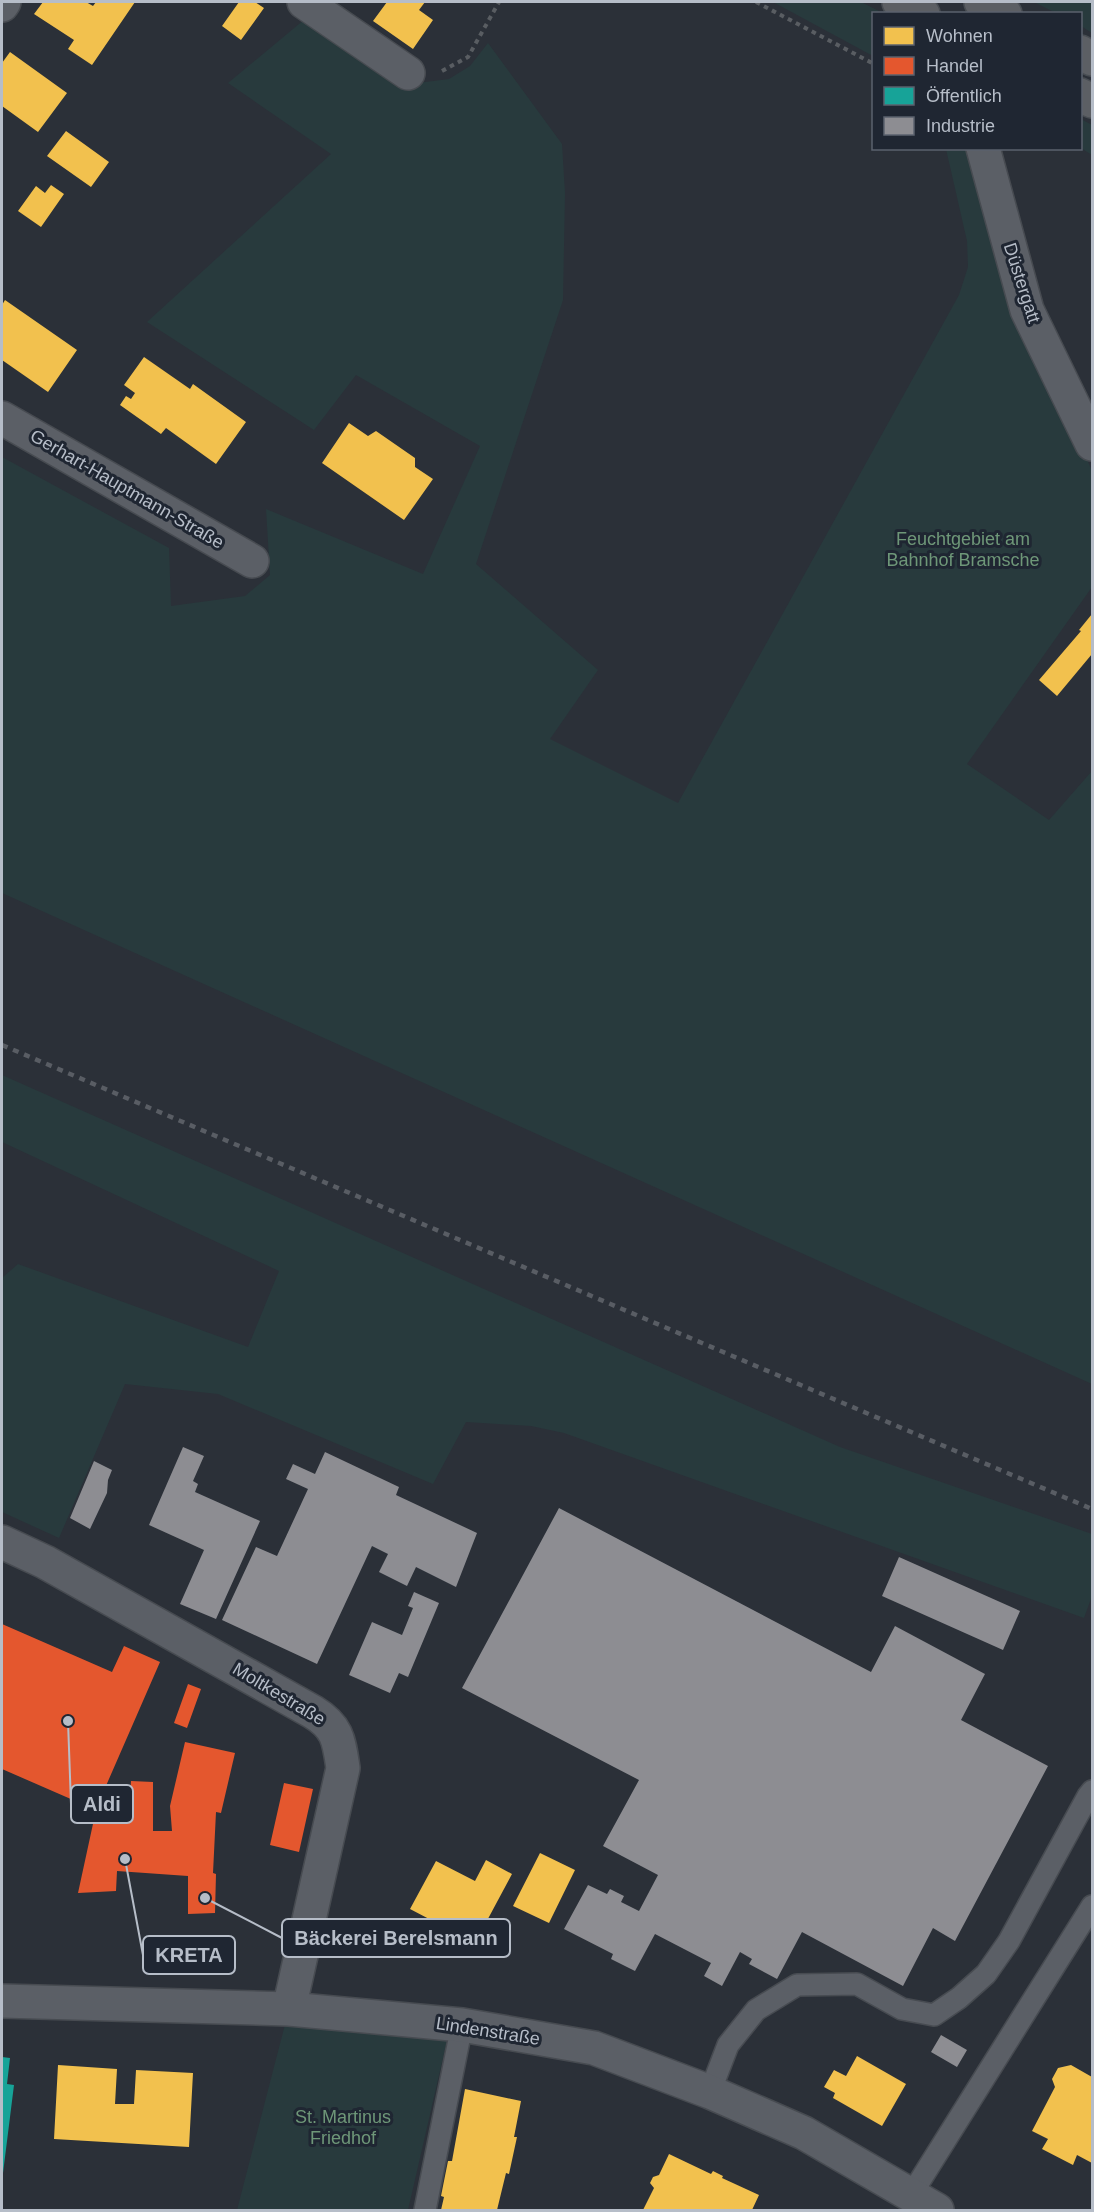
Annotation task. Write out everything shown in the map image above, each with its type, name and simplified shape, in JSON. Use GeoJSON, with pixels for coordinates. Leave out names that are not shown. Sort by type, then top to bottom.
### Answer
{"type":"FeatureCollection","features":[{"type":"Feature","properties":{"kind":"highway"},"geometry":{"type":"LineString","coordinates":[[899,2],[918,12]]}},
{"type":"Feature","properties":{"kind":"highway"},"geometry":{"type":"LineString","coordinates":[[981,2],[1001,12]]}},
{"type":"Feature","properties":{"kind":"street"},"geometry":{"type":"LineString","coordinates":[[304,2],[408,73]]}},
{"type":"Feature","properties":{"kind":"street","name":"Düstergatt"},"geometry":{"type":"LineString","coordinates":[[984,150],[1027,310],[1092,444]]}},
{"type":"Feature","properties":{"kind":"street","name":"Gerhart-Hauptmann-Straße"},"geometry":{"type":"LineString","coordinates":[[2,418],[252,561]]}},
{"type":"Feature","properties":{"kind":"street","name":"Moltkestraße"},"geometry":{"type":"LineString","coordinates":[[2,1542],[45,1562],[324,1718],[338,1736],[344,1768],[289,2008]]}},
{"type":"Feature","properties":{"kind":"street","name":"Lindenstraße"},"geometry":{"type":"LineString","coordinates":[[2,2001],[289,2008],[462,2025],[594,2048],[710,2092],[804,2133],[924,2203]]}},
{"type":"Feature","properties":{"kind":"lane"},"geometry":{"type":"LineString","coordinates":[[710,2092],[728,2045],[756,2010],[797,1985],[857,1984],[902,2010],[934,2015],[959,1998],[986,1974],[1009,1941],[1092,1791]]}},
{"type":"Feature","properties":{"kind":"lane"},"geometry":{"type":"LineString","coordinates":[[924,2203],[1092,1906]]}},
{"type":"Feature","properties":{"kind":"lane"},"geometry":{"type":"LineString","coordinates":[[425,2211],[462,2025]]}},
{"type":"Feature","properties":{"kind":"path"},"geometry":{"type":"LineString","coordinates":[[408,73],[441,72],[468,57],[499,2]]}},
{"type":"Feature","properties":{"kind":"path"},"geometry":{"type":"LineString","coordinates":[[756,2],[872,63]]}},
{"type":"Feature","properties":{"kind":"green space"},"geometry":{"type":"Polygon","coordinates":[[[773,2],[861,2],[881,12],[872,12],[872,55],[773,2]]]}},
{"type":"Feature","properties":{"kind":"green space"},"geometry":{"type":"Polygon","coordinates":[[[1034,2],[1092,2],[1092,33],[1082,27],[1082,12],[1054,12],[1034,2]]]}},
{"type":"Feature","properties":{"kind":"green space","name":"Feuchtgebiet am Bahnhof Bramsche"},"geometry":{"type":"Polygon","coordinates":[[[305,19],[402,85],[449,79],[470,66],[488,43],[562,144],[565,193],[563,300],[476,564],[598,670],[550,739],[678,803],[959,295],[968,267],[967,241],[946,150],[970,150],[1021,308],[1092,471],[1092,587],[967,764],[1049,820],[1092,771],[1092,1384],[2,893],[2,457],[169,548],[171,606],[245,596],[270,575],[266,509],[423,574],[480,446],[356,375],[314,430],[147,322],[331,154],[228,83],[305,19]]]}},
{"type":"Feature","properties":{"kind":"green space"},"geometry":{"type":"Polygon","coordinates":[[[1082,120],[1092,125],[1092,155],[1082,149],[1082,120]]]}},
{"type":"Feature","properties":{"kind":"green space"},"geometry":{"type":"Polygon","coordinates":[[[2,1075],[840,1447],[1092,1534],[1092,1596],[1084,1618],[564,1433],[531,1426],[466,1422],[433,1484],[218,1394],[125,1384],[59,1538],[2,1512],[2,1278],[18,1264],[248,1347],[279,1271],[2,1142],[2,1075]]]}},
{"type":"Feature","properties":{"kind":"green space","name":"St. Martinus Friedhof"},"geometry":{"type":"Polygon","coordinates":[[[289,2009],[451,2023],[408,2210],[237,2210],[289,2009]]]}},
{"type":"Feature","properties":{"kind":"building: Wohnen"},"geometry":{"type":"Polygon","coordinates":[[[43,2],[86,2],[93,6],[96,2],[135,2],[92,65],[68,49],[74,40],[34,14],[43,2]]]}},
{"type":"Feature","properties":{"kind":"building: Wohnen"},"geometry":{"type":"Polygon","coordinates":[[[239,2],[255,2],[264,8],[241,40],[222,26],[239,2]]]}},
{"type":"Feature","properties":{"kind":"building: Wohnen"},"geometry":{"type":"Polygon","coordinates":[[[387,2],[425,2],[419,10],[433,20],[413,49],[373,21],[387,2]]]}},
{"type":"Feature","properties":{"kind":"building: Wohnen"},"geometry":{"type":"Polygon","coordinates":[[[10,52],[67,93],[38,132],[2,106],[2,63],[10,52]]]}},
{"type":"Feature","properties":{"kind":"building: Wohnen"},"geometry":{"type":"Polygon","coordinates":[[[66,131],[109,162],[91,187],[47,156],[66,131]]]}},
{"type":"Feature","properties":{"kind":"building: Wohnen"},"geometry":{"type":"Polygon","coordinates":[[[51,185],[64,194],[41,227],[18,211],[36,186],[45,193],[51,185]]]}},
{"type":"Feature","properties":{"kind":"building: Wohnen"},"geometry":{"type":"Polygon","coordinates":[[[5,300],[77,350],[48,392],[2,360],[2,305],[5,300]]]}},
{"type":"Feature","properties":{"kind":"building: Wohnen"},"geometry":{"type":"Polygon","coordinates":[[[144,357],[190,389],[193,384],[246,422],[216,464],[166,428],[161,434],[120,405],[126,396],[131,399],[135,393],[124,385],[144,357]]]}},
{"type":"Feature","properties":{"kind":"building: Wohnen"},"geometry":{"type":"Polygon","coordinates":[[[349,423],[368,436],[376,431],[415,458],[415,467],[433,479],[404,520],[322,463],[349,423]]]}},
{"type":"Feature","properties":{"kind":"building: Wohnen"},"geometry":{"type":"Polygon","coordinates":[[[1092,614],[1092,654],[1057,696],[1039,680],[1081,631],[1079,630],[1092,614]]]}},
{"type":"Feature","properties":{"kind":"building: Wohnen"},"geometry":{"type":"Polygon","coordinates":[[[540,1853],[575,1870],[549,1923],[513,1906],[540,1853]]]}},
{"type":"Feature","properties":{"kind":"building: Wohnen"},"geometry":{"type":"Polygon","coordinates":[[[486,1860],[512,1874],[475,1943],[410,1909],[436,1861],[475,1881],[486,1860]]]}},
{"type":"Feature","properties":{"kind":"building: Wohnen"},"geometry":{"type":"Polygon","coordinates":[[[857,2056],[906,2084],[882,2126],[833,2098],[835,2093],[824,2087],[834,2070],[846,2076],[857,2056]]]}},
{"type":"Feature","properties":{"kind":"building: Wohnen"},"geometry":{"type":"Polygon","coordinates":[[[58,2065],[117,2069],[115,2104],[134,2104],[136,2070],[193,2073],[189,2147],[54,2139],[58,2065]]]}},
{"type":"Feature","properties":{"kind":"building: Wohnen"},"geometry":{"type":"Polygon","coordinates":[[[1071,2065],[1092,2077],[1092,2163],[1077,2155],[1073,2165],[1042,2149],[1048,2139],[1032,2131],[1055,2087],[1052,2079],[1058,2068],[1071,2065]]]}},
{"type":"Feature","properties":{"kind":"building: Wohnen"},"geometry":{"type":"Polygon","coordinates":[[[465,2089],[521,2101],[514,2137],[517,2137],[509,2174],[506,2173],[497,2210],[441,2210],[444,2197],[441,2196],[448,2161],[452,2161],[465,2089]]]}},
{"type":"Feature","properties":{"kind":"building: Wohnen"},"geometry":{"type":"Polygon","coordinates":[[[669,2154],[711,2174],[713,2171],[723,2176],[722,2178],[759,2195],[752,2210],[643,2210],[654,2188],[650,2183],[653,2177],[659,2175],[669,2154]]]}},
{"type":"Feature","properties":{"kind":"building: Handel"},"geometry":{"type":"Polygon","coordinates":[[[2,1624],[112,1672],[124,1646],[160,1662],[102,1795],[130,1797],[131,1781],[153,1782],[153,1831],[172,1831],[170,1806],[185,1742],[235,1753],[221,1813],[216,1812],[213,1873],[216,1874],[215,1913],[188,1914],[188,1876],[117,1871],[116,1891],[78,1893],[96,1810],[2,1769],[2,1624]]]}},
{"type":"Feature","properties":{"kind":"building: Handel"},"geometry":{"type":"Polygon","coordinates":[[[188,1684],[201,1689],[187,1728],[174,1723],[188,1684]]]}},
{"type":"Feature","properties":{"kind":"building: Handel"},"geometry":{"type":"Polygon","coordinates":[[[284,1783],[313,1789],[299,1852],[270,1845],[284,1783]]]}},
{"type":"Feature","properties":{"kind":"building: Öffentlich"},"geometry":{"type":"Polygon","coordinates":[[[2,2057],[10,2058],[7,2084],[14,2085],[3,2173],[2,2057]]]}},
{"type":"Feature","properties":{"kind":"building: Industrie"},"geometry":{"type":"Polygon","coordinates":[[[183,1447],[204,1456],[193,1481],[198,1484],[195,1492],[260,1521],[216,1619],[180,1604],[204,1550],[149,1525],[183,1447]]]}},
{"type":"Feature","properties":{"kind":"building: Industrie"},"geometry":{"type":"Polygon","coordinates":[[[325,1452],[399,1487],[396,1495],[477,1533],[456,1587],[416,1567],[407,1586],[379,1572],[388,1554],[372,1546],[317,1664],[222,1620],[256,1547],[277,1556],[308,1489],[286,1479],[293,1464],[315,1474],[325,1452]]]}},
{"type":"Feature","properties":{"kind":"building: Industrie"},"geometry":{"type":"Polygon","coordinates":[[[94,1461],[112,1470],[107,1493],[90,1529],[70,1518],[94,1461]]]}},
{"type":"Feature","properties":{"kind":"building: Industrie"},"geometry":{"type":"Polygon","coordinates":[[[559,1508],[871,1672],[895,1626],[985,1674],[961,1720],[1048,1766],[955,1941],[933,1928],[903,1986],[802,1932],[777,1979],[749,1964],[752,1959],[740,1952],[722,1986],[704,1976],[711,1963],[655,1934],[635,1971],[611,1959],[613,1954],[564,1929],[588,1885],[607,1894],[610,1889],[624,1896],[621,1902],[639,1911],[658,1875],[603,1846],[639,1780],[462,1688],[559,1508]]]}},
{"type":"Feature","properties":{"kind":"building: Industrie"},"geometry":{"type":"Polygon","coordinates":[[[899,1557],[1020,1611],[1003,1650],[882,1596],[899,1557]]]}},
{"type":"Feature","properties":{"kind":"building: Industrie"},"geometry":{"type":"Polygon","coordinates":[[[414,1592],[439,1603],[408,1677],[399,1673],[390,1693],[349,1675],[372,1622],[402,1635],[413,1608],[408,1606],[414,1592]]]}},
{"type":"Feature","properties":{"kind":"building: Industrie"},"geometry":{"type":"Polygon","coordinates":[[[941,2035],[967,2050],[957,2067],[931,2052],[941,2035]]]}},
{"type":"Feature","properties":{"kind":"railway"},"geometry":{"type":"LineString","coordinates":[[2,1045],[1092,1509]]}},
{"type":"Feature","properties":{"kind":"place","name":"Aldi"},"geometry":{"type":"Point","coordinates":[68,1721]}},
{"type":"Feature","properties":{"kind":"place","name":"KRETA"},"geometry":{"type":"Point","coordinates":[125,1859]}},
{"type":"Feature","properties":{"kind":"place","name":"Bäckerei Berelsmann"},"geometry":{"type":"Point","coordinates":[205,1898]}}]}
